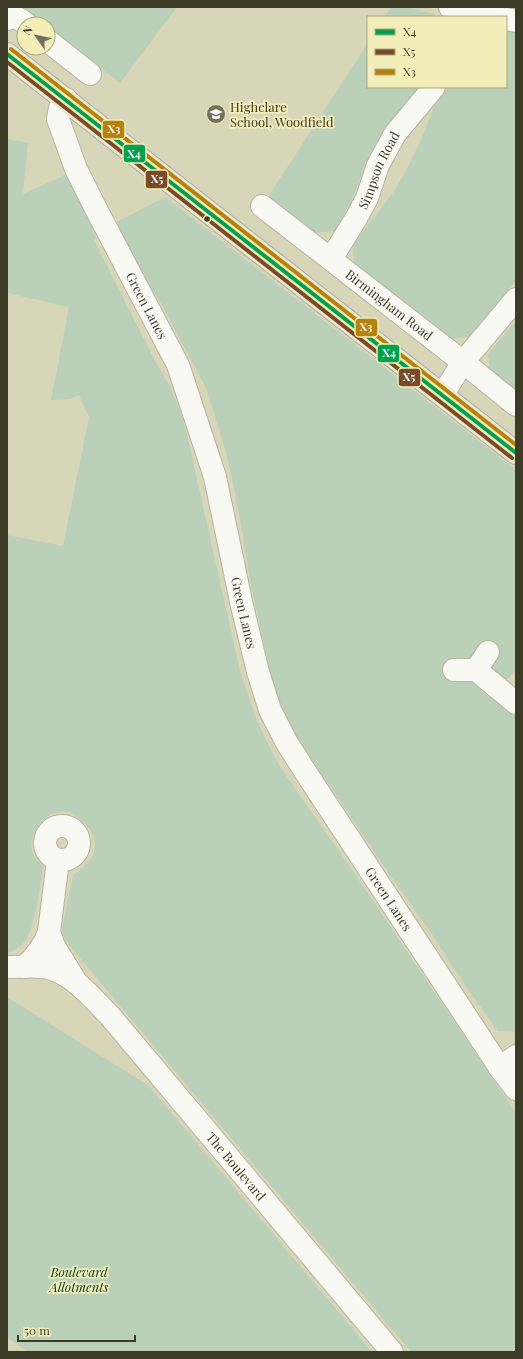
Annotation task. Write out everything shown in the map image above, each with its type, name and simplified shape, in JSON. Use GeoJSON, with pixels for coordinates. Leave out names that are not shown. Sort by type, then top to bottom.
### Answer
{"type":"FeatureCollection","features":[{"type":"Feature","properties":{"kind":"main road"},"geometry":{"type":"LineString","coordinates":[[7,54],[66,99],[211,215],[443,394],[516,453]]}},
{"type":"Feature","properties":{"kind":"street"},"geometry":{"type":"LineString","coordinates":[[458,11],[490,16]]}},
{"type":"Feature","properties":{"kind":"street"},"geometry":{"type":"LineString","coordinates":[[56,47],[90,74]]}},
{"type":"Feature","properties":{"kind":"street","name":"Simpson Road"},"geometry":{"type":"LineString","coordinates":[[331,259],[357,217],[366,198],[378,165],[395,134],[433,88]]}},
{"type":"Feature","properties":{"kind":"street","name":"Green Lanes"},"geometry":{"type":"LineString","coordinates":[[66,99],[60,108],[58,119],[76,168],[94,207],[178,365],[215,477],[242,606],[256,665],[270,710],[287,743],[310,779],[508,1062],[516,1089]]}},
{"type":"Feature","properties":{"kind":"street","name":"Birmingham Road"},"geometry":{"type":"LineString","coordinates":[[262,206],[516,405]]}},
{"type":"Feature","properties":{"kind":"street"},"geometry":{"type":"LineString","coordinates":[[443,394],[463,362],[516,299]]}},
{"type":"Feature","properties":{"kind":"street"},"geometry":{"type":"LineString","coordinates":[[476,670],[488,652]]}},
{"type":"Feature","properties":{"kind":"street"},"geometry":{"type":"LineString","coordinates":[[454,670],[476,670],[513,693]]}},
{"type":"Feature","properties":{"kind":"street","name":"The Boulevard"},"geometry":{"type":"LineString","coordinates":[[16,967],[33,960],[45,943],[49,932],[58,860]]}},
{"type":"Feature","properties":{"kind":"street","name":"The Boulevard"},"geometry":{"type":"LineString","coordinates":[[49,932],[54,946],[78,984],[115,1022],[392,1352]]}},
{"type":"Feature","properties":{"kind":"street","name":"The Boulevard"},"geometry":{"type":"LineString","coordinates":[[16,967],[44,967],[59,972],[78,984]]}},
{"type":"Feature","properties":{"kind":"green space"},"geometry":{"type":"Polygon","coordinates":[[[7,7],[177,7],[120,83],[56,33],[56,16],[33,16],[25,10],[7,11],[7,7]]]}},
{"type":"Feature","properties":{"kind":"green space"},"geometry":{"type":"Polygon","coordinates":[[[391,7],[405,7],[434,14],[436,16],[386,16],[391,7]]]}},
{"type":"Feature","properties":{"kind":"green space"},"geometry":{"type":"Polygon","coordinates":[[[507,29],[516,32],[516,281],[468,337],[449,339],[354,265],[353,245],[395,190],[409,165],[434,107],[447,88],[507,88],[507,29]]]}},
{"type":"Feature","properties":{"kind":"green space"},"geometry":{"type":"Polygon","coordinates":[[[367,45],[367,88],[420,88],[392,119],[381,135],[370,155],[351,202],[335,231],[314,233],[268,197],[367,45]]]}},
{"type":"Feature","properties":{"kind":"green space"},"geometry":{"type":"Polygon","coordinates":[[[7,139],[28,143],[23,194],[67,174],[97,239],[94,240],[155,361],[170,387],[181,413],[188,439],[240,671],[255,716],[279,765],[348,864],[516,1113],[516,1352],[411,1352],[69,945],[62,931],[73,877],[74,874],[91,859],[95,847],[94,837],[89,829],[83,822],[71,813],[55,813],[48,816],[33,836],[31,844],[32,851],[43,866],[35,912],[31,929],[26,939],[16,949],[7,953],[7,535],[63,546],[89,417],[79,395],[69,399],[51,400],[69,307],[7,293],[7,139]]]}},
{"type":"Feature","properties":{"kind":"green space"},"geometry":{"type":"Polygon","coordinates":[[[165,197],[516,470],[516,669],[509,678],[503,680],[516,711],[516,1032],[498,1031],[462,981],[428,928],[390,875],[298,739],[279,701],[271,675],[250,581],[233,483],[225,449],[207,390],[161,303],[130,257],[113,224],[165,197]]]}},
{"type":"Feature","properties":{"kind":"green space"},"geometry":{"type":"Polygon","coordinates":[[[516,321],[516,393],[490,372],[488,354],[516,321]]]}},
{"type":"Feature","properties":{"kind":"green space","name":"Boulevard Allotments"},"geometry":{"type":"Polygon","coordinates":[[[7,997],[149,1086],[372,1352],[28,1352],[7,1337],[7,997]]]}},
{"type":"Feature","properties":{"kind":"transit line","name":"X3"},"geometry":{"type":"LineString","coordinates":[[11,49],[516,445]]}},
{"type":"Feature","properties":{"kind":"transit line","name":"X4"},"geometry":{"type":"LineString","coordinates":[[7,54],[516,453]]}},
{"type":"Feature","properties":{"kind":"transit line","name":"X5"},"geometry":{"type":"LineString","coordinates":[[7,62],[512,458]]}},
{"type":"Feature","properties":{"kind":"place","name":"Highclare School, Woodfield"},"geometry":{"type":"Point","coordinates":[216,114]}}]}
